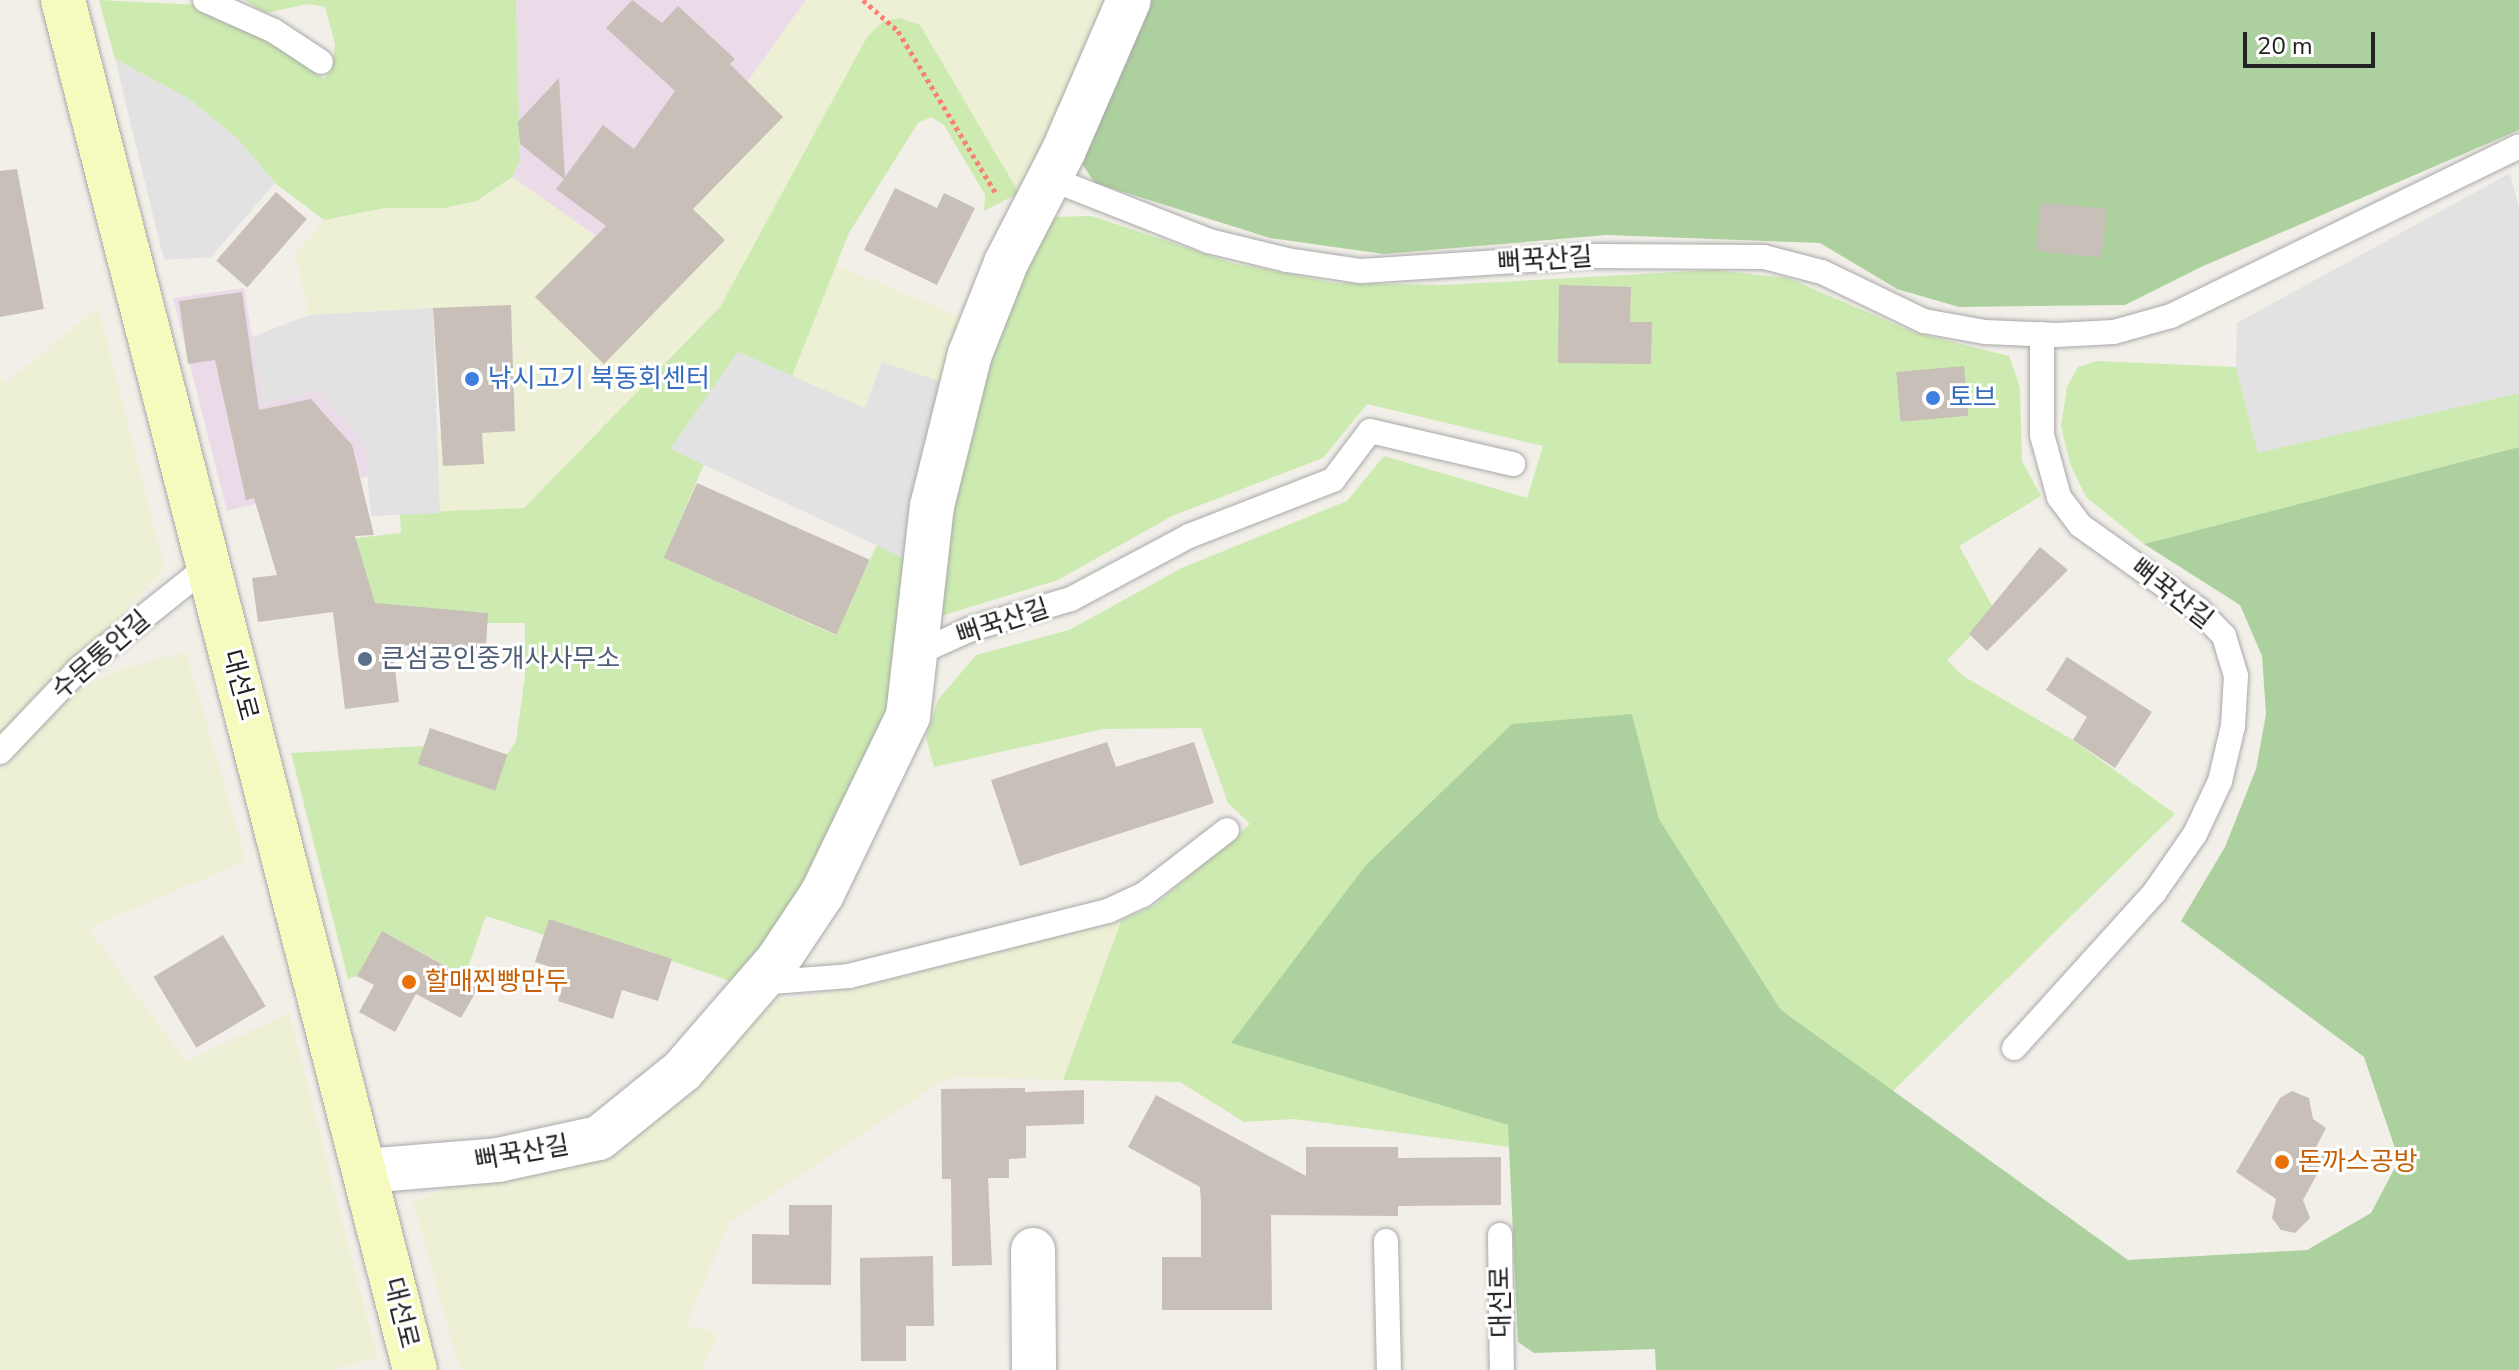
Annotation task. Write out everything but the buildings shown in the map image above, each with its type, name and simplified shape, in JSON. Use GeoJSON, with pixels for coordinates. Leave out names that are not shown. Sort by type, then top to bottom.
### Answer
{"type":"FeatureCollection","features":[{"type":"Feature","properties":{"kind":"street","name":"대선로"},"geometry":{"type":"LineString","coordinates":[[63,0],[415,1370]]}},
{"type":"Feature","properties":{"kind":"street","name":"뻐꾹산길"},"geometry":{"type":"LineString","coordinates":[[365,1171],[498,1160],[599,1138],[682,1071],[759,983],[822,894],[888,766],[908,716],[920,652],[932,506],[947,436],[970,354],[1020,236],[1129,0]]}},
{"type":"Feature","properties":{"kind":"street"},"geometry":{"type":"LineString","coordinates":[[1033,1250],[1034,1370]]}},
{"type":"Feature","properties":{"kind":"lane"},"geometry":{"type":"LineString","coordinates":[[205,0],[274,31],[321,62]]}},
{"type":"Feature","properties":{"kind":"lane","name":"뻐꾹산길"},"geometry":{"type":"LineString","coordinates":[[1049,178],[1209,241],[1287,260],[1361,271],[1592,256],[1764,257],[1822,272],[1924,321],[1985,332],[2042,334],[2114,332],[2171,316],[2519,146]]}},
{"type":"Feature","properties":{"kind":"lane","name":"뻐꾹산길"},"geometry":{"type":"LineString","coordinates":[[2014,1048],[2154,893],[2195,834],[2220,781],[2233,726],[2236,676],[2224,636],[2199,610],[2080,525],[2059,497],[2042,435],[2042,334]]}},
{"type":"Feature","properties":{"kind":"lane","name":"뻐꾹산길"},"geometry":{"type":"LineString","coordinates":[[920,652],[971,629],[1071,599],[1189,536],[1333,480],[1370,431],[1513,464]]}},
{"type":"Feature","properties":{"kind":"lane","name":"수문통안길"},"geometry":{"type":"LineString","coordinates":[[0,752],[80,668],[209,565]]}},
{"type":"Feature","properties":{"kind":"lane"},"geometry":{"type":"LineString","coordinates":[[759,983],[849,976],[1108,911],[1143,895],[1227,830]]}},
{"type":"Feature","properties":{"kind":"lane","name":"대선로"},"geometry":{"type":"LineString","coordinates":[[1500,1235],[1502,1370]]}},
{"type":"Feature","properties":{"kind":"lane"},"geometry":{"type":"LineString","coordinates":[[1386,1241],[1389,1370]]}},
{"type":"Feature","properties":{"kind":"path"},"geometry":{"type":"LineString","coordinates":[[863,0],[898,31],[1020,236]]}},
{"type":"Feature","properties":{"kind":"shaded area"},"geometry":{"type":"Polygon","coordinates":[[[516,0],[806,0],[748,81],[596,236],[512,177],[520,161],[516,0]]]}},
{"type":"Feature","properties":{"kind":"shaded area"},"geometry":{"type":"Polygon","coordinates":[[[115,59],[189,99],[238,139],[275,183],[211,257],[164,260],[115,59]]]}},
{"type":"Feature","properties":{"kind":"shaded area"},"geometry":{"type":"Polygon","coordinates":[[[2510,173],[2519,208],[2519,393],[2258,453],[2236,367],[2237,323],[2510,173]]]}},
{"type":"Feature","properties":{"kind":"shaded area"},"geometry":{"type":"Polygon","coordinates":[[[244,288],[263,404],[318,391],[365,445],[370,476],[227,511],[173,298],[244,288]]]}},
{"type":"Feature","properties":{"kind":"shaded area"},"geometry":{"type":"Polygon","coordinates":[[[433,308],[440,513],[371,516],[365,444],[318,391],[263,404],[252,337],[309,315],[433,308]]]}},
{"type":"Feature","properties":{"kind":"shaded area"},"geometry":{"type":"Polygon","coordinates":[[[738,352],[865,408],[882,362],[947,384],[908,560],[670,449],[738,352]]]}},
{"type":"Feature","properties":{"kind":"green space"},"geometry":{"type":"Polygon","coordinates":[[[99,0],[198,5],[269,39],[324,79],[332,70],[335,44],[325,7],[308,4],[265,13],[245,0],[516,0],[520,161],[512,177],[477,201],[444,208],[385,208],[324,220],[275,183],[238,139],[189,99],[115,59],[99,0]]]}},
{"type":"Feature","properties":{"kind":"green space"},"geometry":{"type":"Polygon","coordinates":[[[806,0],[1114,0],[1019,193],[920,25],[882,22],[867,37],[720,307],[524,508],[440,513],[438,434],[515,431],[512,329],[433,308],[309,315],[295,254],[324,220],[385,208],[444,208],[477,201],[512,177],[596,236],[748,81],[806,0]]]}},
{"type":"Feature","properties":{"kind":"green space"},"geometry":{"type":"Polygon","coordinates":[[[1141,0],[2519,0],[2519,130],[2201,267],[2125,305],[1959,307],[1897,289],[1820,243],[1607,235],[1384,254],[1270,238],[1095,183],[1082,164],[1081,137],[1141,0]]]}},
{"type":"Feature","properties":{"kind":"green space"},"geometry":{"type":"Polygon","coordinates":[[[900,18],[920,25],[1019,193],[984,211],[985,195],[944,125],[931,117],[918,123],[849,233],[792,376],[738,352],[671,449],[704,464],[664,558],[835,635],[877,545],[908,560],[897,702],[820,864],[742,985],[549,919],[544,935],[486,916],[465,976],[382,931],[357,976],[348,979],[291,753],[424,746],[507,755],[516,741],[525,676],[525,623],[487,623],[487,613],[368,604],[356,538],[401,533],[400,513],[524,508],[720,307],[867,37],[882,22],[900,18]]]}},
{"type":"Feature","properties":{"kind":"green space"},"geometry":{"type":"Polygon","coordinates":[[[1092,216],[1232,263],[1335,283],[1443,285],[1713,270],[1788,278],[1913,332],[2009,356],[2020,387],[2022,461],[2041,496],[1959,546],[1995,611],[1947,660],[1963,676],[2073,740],[2175,814],[1893,1091],[1781,1010],[1659,819],[1632,714],[1232,1043],[1508,1125],[1510,1147],[1294,1119],[1244,1122],[1180,1082],[1063,1080],[1121,921],[1155,905],[1250,824],[1228,803],[1201,728],[1103,729],[934,767],[926,737],[938,700],[976,655],[1069,630],[1184,567],[1347,501],[1384,456],[1527,498],[1543,446],[1367,404],[1323,458],[1172,516],[1058,580],[938,617],[946,511],[982,357],[1054,217],[1092,216]]]}},
{"type":"Feature","properties":{"kind":"green space"},"geometry":{"type":"Polygon","coordinates":[[[836,265],[963,318],[947,384],[866,409],[792,376],[836,265]]]}},
{"type":"Feature","properties":{"kind":"green space"},"geometry":{"type":"Polygon","coordinates":[[[98,307],[165,569],[0,740],[0,377],[6,383],[98,307]]]}},
{"type":"Feature","properties":{"kind":"green space"},"geometry":{"type":"Polygon","coordinates":[[[2097,361],[2236,367],[2258,452],[2519,393],[2519,447],[2144,544],[2086,497],[2070,464],[2061,426],[2067,387],[2078,367],[2097,361]]]}},
{"type":"Feature","properties":{"kind":"green space"},"geometry":{"type":"Polygon","coordinates":[[[2519,447],[2519,1370],[1656,1370],[1655,1349],[1534,1353],[1518,1342],[1508,1125],[1231,1043],[1366,865],[1512,724],[1632,714],[1659,819],[1781,1010],[2128,1260],[2307,1250],[2371,1213],[2399,1160],[2364,1057],[2181,921],[2225,847],[2256,769],[2266,714],[2262,656],[2240,605],[2144,544],[2519,447]]]}},
{"type":"Feature","properties":{"kind":"green space"},"geometry":{"type":"Polygon","coordinates":[[[186,652],[246,861],[88,928],[186,1062],[289,1012],[377,1357],[335,1370],[0,1370],[0,769],[79,690],[119,669],[186,652]]]}},
{"type":"Feature","properties":{"kind":"green space"},"geometry":{"type":"Polygon","coordinates":[[[1121,921],[1063,1080],[954,1077],[941,1082],[730,1222],[688,1320],[690,1327],[718,1332],[702,1370],[460,1370],[413,1202],[485,1173],[562,1161],[761,1000],[807,997],[1121,921]]]}},
{"type":"Feature","properties":{"kind":"place","name":"낚시고기 북동회센터"},"geometry":{"type":"Point","coordinates":[472,379]}},
{"type":"Feature","properties":{"kind":"place","name":"토브"},"geometry":{"type":"Point","coordinates":[1933,398]}},
{"type":"Feature","properties":{"kind":"place","name":"큰섬공인중개사사무소"},"geometry":{"type":"Point","coordinates":[365,659]}},
{"type":"Feature","properties":{"kind":"place","name":"할매찐빵만두"},"geometry":{"type":"Point","coordinates":[409,982]}},
{"type":"Feature","properties":{"kind":"place","name":"돈까스공방"},"geometry":{"type":"Point","coordinates":[2282,1162]}}]}
